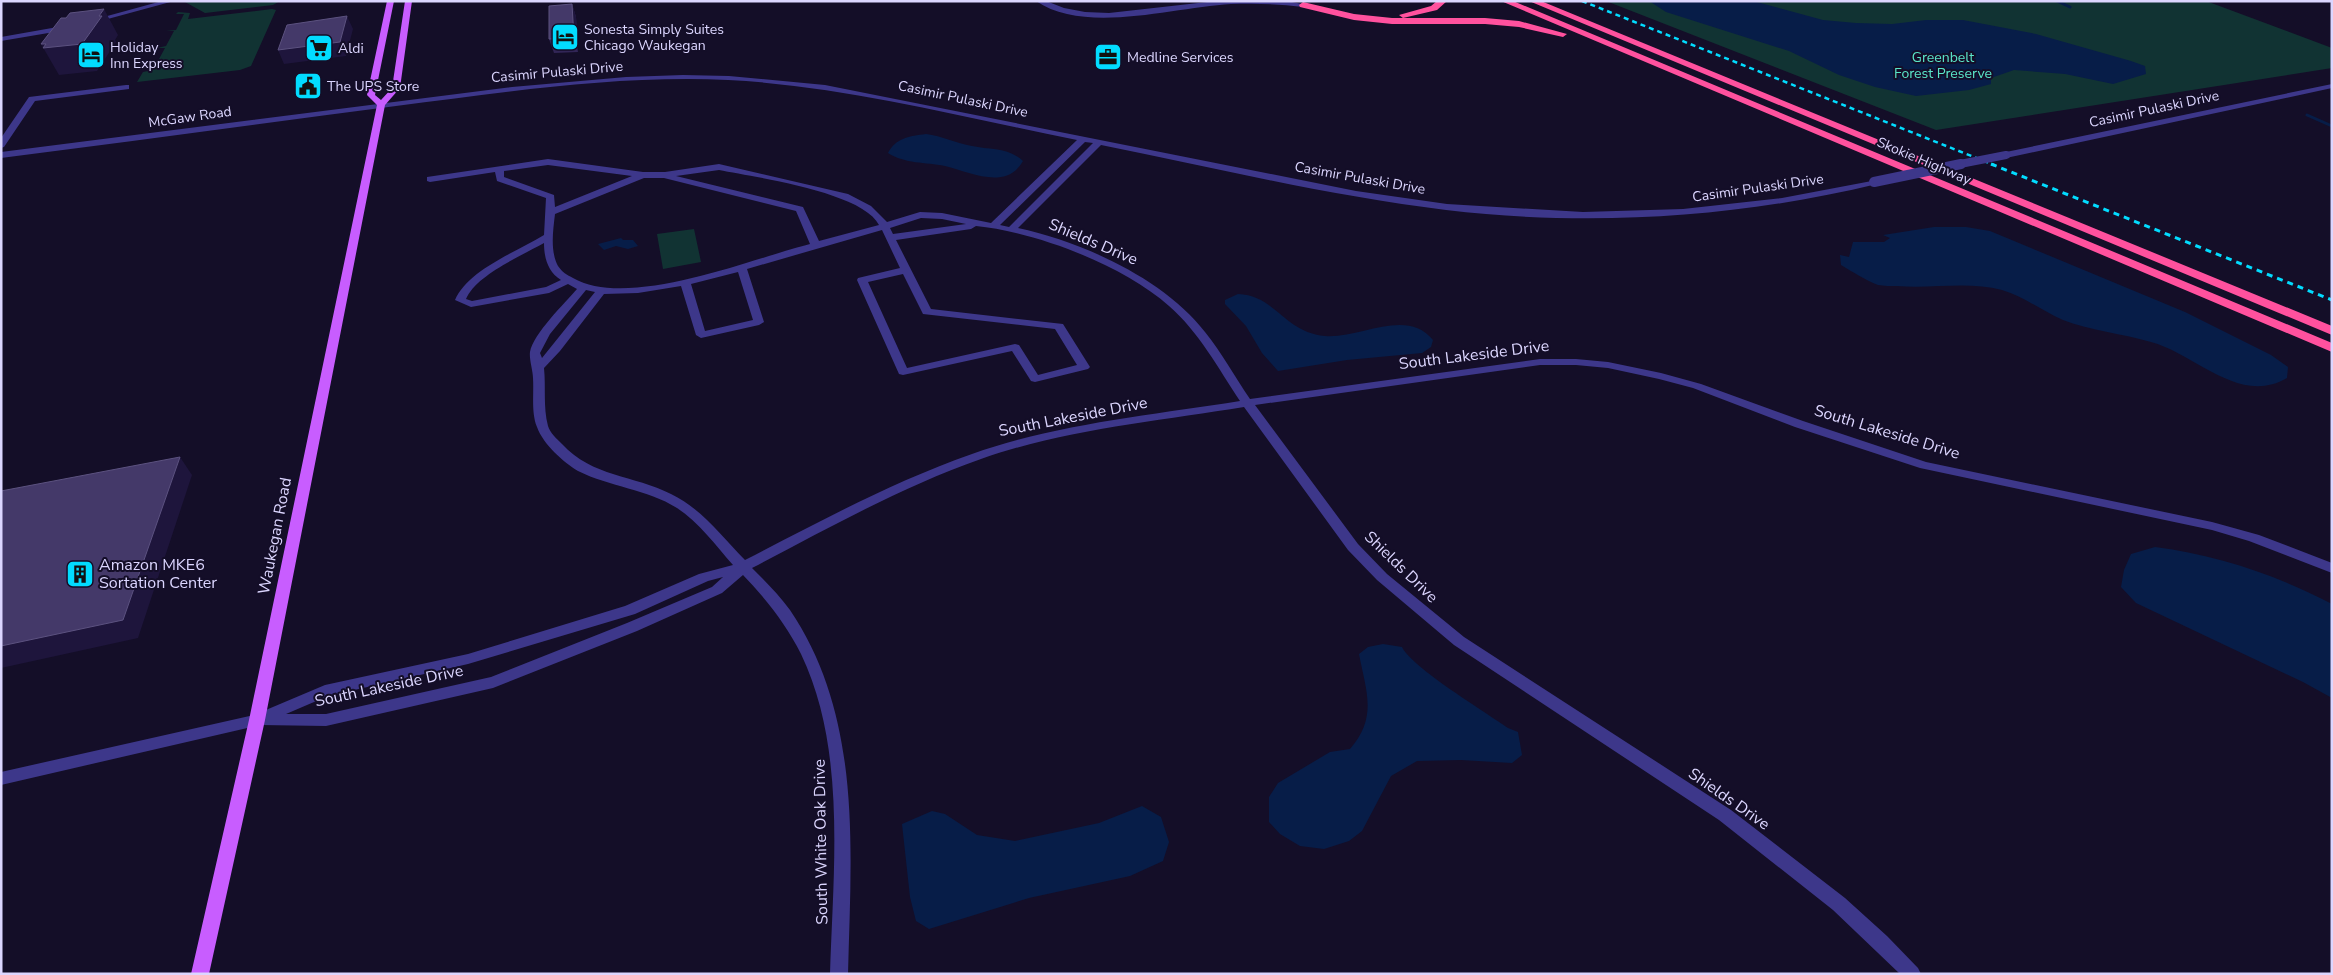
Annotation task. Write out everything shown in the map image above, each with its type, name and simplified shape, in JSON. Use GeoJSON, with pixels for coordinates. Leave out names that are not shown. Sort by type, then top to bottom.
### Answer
{"type":"FeatureCollection","features":[{"type":"Feature","properties":{"kind":"highway"},"geometry":{"type":"LineString","coordinates":[[1303,5],[1382,16],[1404,15],[1434,8],[1443,1]]}},
{"type":"Feature","properties":{"kind":"highway","name":"Skokie Highway"},"geometry":{"type":"LineString","coordinates":[[1505,1],[2332,348]]}},
{"type":"Feature","properties":{"kind":"highway","name":"Skokie Highway"},"geometry":{"type":"LineString","coordinates":[[1532,1],[2332,331]]}},
{"type":"Feature","properties":{"kind":"highway"},"geometry":{"type":"LineString","coordinates":[[1303,5],[1354,17],[1392,21],[1467,20],[1519,24],[1594,39]]}},
{"type":"Feature","properties":{"kind":"main road"},"geometry":{"type":"LineString","coordinates":[[381,105],[371,94],[391,1]]}},
{"type":"Feature","properties":{"kind":"main road","name":"Waukegan Road"},"geometry":{"type":"LineString","coordinates":[[200,974],[257,720],[381,105],[396,88],[409,1]]}},
{"type":"Feature","properties":{"kind":"street"},"geometry":{"type":"LineString","coordinates":[[1,39],[81,24],[171,1]]}},
{"type":"Feature","properties":{"kind":"street"},"geometry":{"type":"LineString","coordinates":[[1039,1],[1078,13],[1105,16],[1125,16],[1229,2],[1279,2],[1303,5]]}},
{"type":"Feature","properties":{"kind":"street","name":"Casimir Pulaski Drive"},"geometry":{"type":"LineString","coordinates":[[381,105],[568,83],[626,79],[729,78],[825,87],[864,93],[1356,194],[1447,207],[1539,214],[1632,215],[1729,209],[1782,201],[2332,86]]}},
{"type":"Feature","properties":{"kind":"street"},"geometry":{"type":"LineString","coordinates":[[1,145],[32,99],[126,87]]}},
{"type":"Feature","properties":{"kind":"street","name":"McGaw Road"},"geometry":{"type":"LineString","coordinates":[[1,155],[381,105]]}},
{"type":"Feature","properties":{"kind":"street"},"geometry":{"type":"LineString","coordinates":[[993,228],[1084,138]]}},
{"type":"Feature","properties":{"kind":"street","name":"Shields Drive"},"geometry":{"type":"LineString","coordinates":[[1100,141],[1011,230],[1082,252],[1119,268],[1151,287],[1174,305],[1202,334],[1247,403],[1353,547],[1382,577],[1466,646],[1726,815],[1839,904],[1881,942],[1912,974]]}},
{"type":"Feature","properties":{"kind":"street"},"geometry":{"type":"LineString","coordinates":[[430,179],[548,162],[643,175],[665,175],[720,167],[821,189],[845,196],[868,208],[881,219],[927,312],[1059,326],[1084,367],[1035,379],[1015,347],[903,372],[862,280],[906,270]]}},
{"type":"Feature","properties":{"kind":"street"},"geometry":{"type":"LineString","coordinates":[[499,170],[498,175],[500,179],[551,197],[549,236],[552,260],[558,273],[582,288],[629,290],[684,282],[742,268],[920,215],[942,216],[976,225],[1011,230]]}},
{"type":"Feature","properties":{"kind":"street"},"geometry":{"type":"LineString","coordinates":[[551,212],[643,175]]}},
{"type":"Feature","properties":{"kind":"street"},"geometry":{"type":"LineString","coordinates":[[665,175],[678,180],[800,209],[816,246]]}},
{"type":"Feature","properties":{"kind":"street"},"geometry":{"type":"LineString","coordinates":[[889,238],[976,225]]}},
{"type":"Feature","properties":{"kind":"street"},"geometry":{"type":"LineString","coordinates":[[549,236],[476,279],[465,289],[460,300],[471,304],[549,290],[568,280]]}},
{"type":"Feature","properties":{"kind":"street"},"geometry":{"type":"LineString","coordinates":[[684,282],[701,335],[759,322],[742,268]]}},
{"type":"Feature","properties":{"kind":"street"},"geometry":{"type":"LineString","coordinates":[[541,341],[582,288]]}},
{"type":"Feature","properties":{"kind":"street"},"geometry":{"type":"LineString","coordinates":[[539,367],[557,351],[586,308],[603,290]]}},
{"type":"Feature","properties":{"kind":"street"},"geometry":{"type":"LineString","coordinates":[[541,341],[563,341]]}},
{"type":"Feature","properties":{"kind":"street","name":"South White Oak Drive"},"geometry":{"type":"LineString","coordinates":[[541,341],[535,353],[539,367],[542,427],[560,451],[582,469],[656,492],[683,506],[743,567],[784,614],[809,657],[820,687],[837,749],[841,796],[839,974]]}},
{"type":"Feature","properties":{"kind":"street","name":"South Lakeside Drive"},"geometry":{"type":"LineString","coordinates":[[257,720],[324,691],[468,659],[630,610],[704,577],[743,567],[894,489],[977,456],[1028,441],[1094,428],[1247,403],[1504,365],[1576,362],[1608,365],[1697,386],[1799,424],[1924,465],[2212,526],[2254,538],[2332,568]]}},
{"type":"Feature","properties":{"kind":"street","name":"South Lakeside Drive"},"geometry":{"type":"LineString","coordinates":[[257,720],[326,720],[493,682],[632,627],[717,590],[743,567]]}},
{"type":"Feature","properties":{"kind":"street"},"geometry":{"type":"LineString","coordinates":[[1,779],[257,720]]}},
{"type":"Feature","properties":{"kind":"green space"},"geometry":{"type":"Polygon","coordinates":[[[280,1],[273,5],[205,13],[185,2],[280,1]]]}},
{"type":"Feature","properties":{"kind":"green space","name":"Greenbelt Forest Preserve"},"geometry":{"type":"Polygon","coordinates":[[[1606,1],[2206,1],[2332,48],[2332,68],[1936,130],[1606,1]]]}},
{"type":"Feature","properties":{"kind":"green space"},"geometry":{"type":"Polygon","coordinates":[[[276,10],[251,66],[240,70],[137,82],[143,72],[153,70],[165,48],[157,48],[166,46],[174,31],[166,31],[176,30],[184,14],[176,14],[178,12],[190,13],[188,19],[276,10]]]}},
{"type":"Feature","properties":{"kind":"green space"},"geometry":{"type":"Polygon","coordinates":[[[694,229],[701,262],[663,269],[657,234],[694,229]]]}},
{"type":"Feature","properties":{"kind":"water"},"geometry":{"type":"Polygon","coordinates":[[[1649,1],[1753,1],[1823,20],[1856,23],[1892,24],[1926,20],[1963,20],[2036,34],[2131,61],[2145,66],[2146,74],[2113,84],[2065,74],[2014,70],[1991,78],[1991,84],[1969,90],[1916,96],[1875,87],[1839,75],[1789,51],[1666,12],[1649,1]]]}},
{"type":"Feature","properties":{"kind":"water"},"geometry":{"type":"Polygon","coordinates":[[[926,134],[972,146],[1005,151],[1023,161],[1016,170],[1007,175],[987,177],[945,166],[908,161],[888,153],[899,141],[926,134]]]}},
{"type":"Feature","properties":{"kind":"water"},"geometry":{"type":"Polygon","coordinates":[[[1934,227],[1966,227],[1990,231],[2185,312],[2271,355],[2288,367],[2287,378],[2269,385],[2252,386],[2235,382],[2168,348],[2063,320],[2018,296],[2002,290],[1976,286],[1910,287],[1878,285],[1841,265],[1840,255],[1849,257],[1853,242],[1884,242],[1890,238],[1883,235],[1934,227]]]}},
{"type":"Feature","properties":{"kind":"water"},"geometry":{"type":"Polygon","coordinates":[[[621,238],[623,240],[633,240],[638,246],[628,249],[616,246],[604,250],[598,244],[621,238]]]}},
{"type":"Feature","properties":{"kind":"water"},"geometry":{"type":"Polygon","coordinates":[[[1238,294],[1261,300],[1299,328],[1311,333],[1338,336],[1396,325],[1410,326],[1422,330],[1433,340],[1431,347],[1422,353],[1347,360],[1278,371],[1262,353],[1246,326],[1225,304],[1225,300],[1238,294]]]}},
{"type":"Feature","properties":{"kind":"water"},"geometry":{"type":"Polygon","coordinates":[[[2155,547],[2201,555],[2268,575],[2332,604],[2332,698],[2303,682],[2136,603],[2121,587],[2124,570],[2131,554],[2155,547]]]}},
{"type":"Feature","properties":{"kind":"water"},"geometry":{"type":"Polygon","coordinates":[[[1383,644],[1402,647],[1408,656],[1434,677],[1508,728],[1518,732],[1522,755],[1512,763],[1461,760],[1417,761],[1391,776],[1362,831],[1349,841],[1324,849],[1300,846],[1280,834],[1269,822],[1269,797],[1278,783],[1330,752],[1350,749],[1359,737],[1367,715],[1368,703],[1359,654],[1368,647],[1383,644]]]}},
{"type":"Feature","properties":{"kind":"water"},"geometry":{"type":"Polygon","coordinates":[[[1142,806],[1161,817],[1169,842],[1163,861],[1130,876],[1029,898],[929,929],[916,921],[910,897],[902,824],[932,811],[945,814],[977,835],[1015,841],[1099,823],[1142,806]]]}},
{"type":"Feature","properties":{"kind":"building"},"geometry":{"type":"Polygon","coordinates":[[[572,4],[574,38],[549,39],[549,6],[572,4]]]}},
{"type":"Feature","properties":{"kind":"building"},"geometry":{"type":"Polygon","coordinates":[[[104,9],[99,16],[102,16],[82,44],[43,48],[46,44],[41,44],[61,18],[66,18],[70,13],[104,9]]]}},
{"type":"Feature","properties":{"kind":"building"},"geometry":{"type":"Polygon","coordinates":[[[347,16],[340,42],[278,50],[287,25],[347,16]]]}},
{"type":"Feature","properties":{"kind":"building","name":"Amazon MKE6 Sortation Center"},"geometry":{"type":"Polygon","coordinates":[[[180,457],[123,620],[1,646],[1,491],[180,457]]]}},
{"type":"Feature","properties":{"kind":"waterway"},"geometry":{"type":"LineString","coordinates":[[2057,1],[2070,7]]}},
{"type":"Feature","properties":{"kind":"waterway"},"geometry":{"type":"LineString","coordinates":[[2307,115],[2332,126]]}},
{"type":"Feature","properties":{"kind":"railway"},"geometry":{"type":"LineString","coordinates":[[1582,1],[1994,165]]}},
{"type":"Feature","properties":{"kind":"railway"},"geometry":{"type":"LineString","coordinates":[[1991,164],[2332,300]]}},
{"type":"Feature","properties":{"kind":"place","name":"Sonesta Simply Suites Chicago Waukegan"},"geometry":{"type":"Point","coordinates":[565,37]}},
{"type":"Feature","properties":{"kind":"place","name":"Aldi"},"geometry":{"type":"Point","coordinates":[319,48]}},
{"type":"Feature","properties":{"kind":"place","name":"Holiday Inn Express"},"geometry":{"type":"Point","coordinates":[91,55]}},
{"type":"Feature","properties":{"kind":"place","name":"Medline Services"},"geometry":{"type":"Point","coordinates":[1108,57]}},
{"type":"Feature","properties":{"kind":"place","name":"The UPS Store"},"geometry":{"type":"Point","coordinates":[308,86]}},
{"type":"Feature","properties":{"kind":"place","name":"Amazon MKE6 Sortation Center"},"geometry":{"type":"Point","coordinates":[80,574]}}]}
